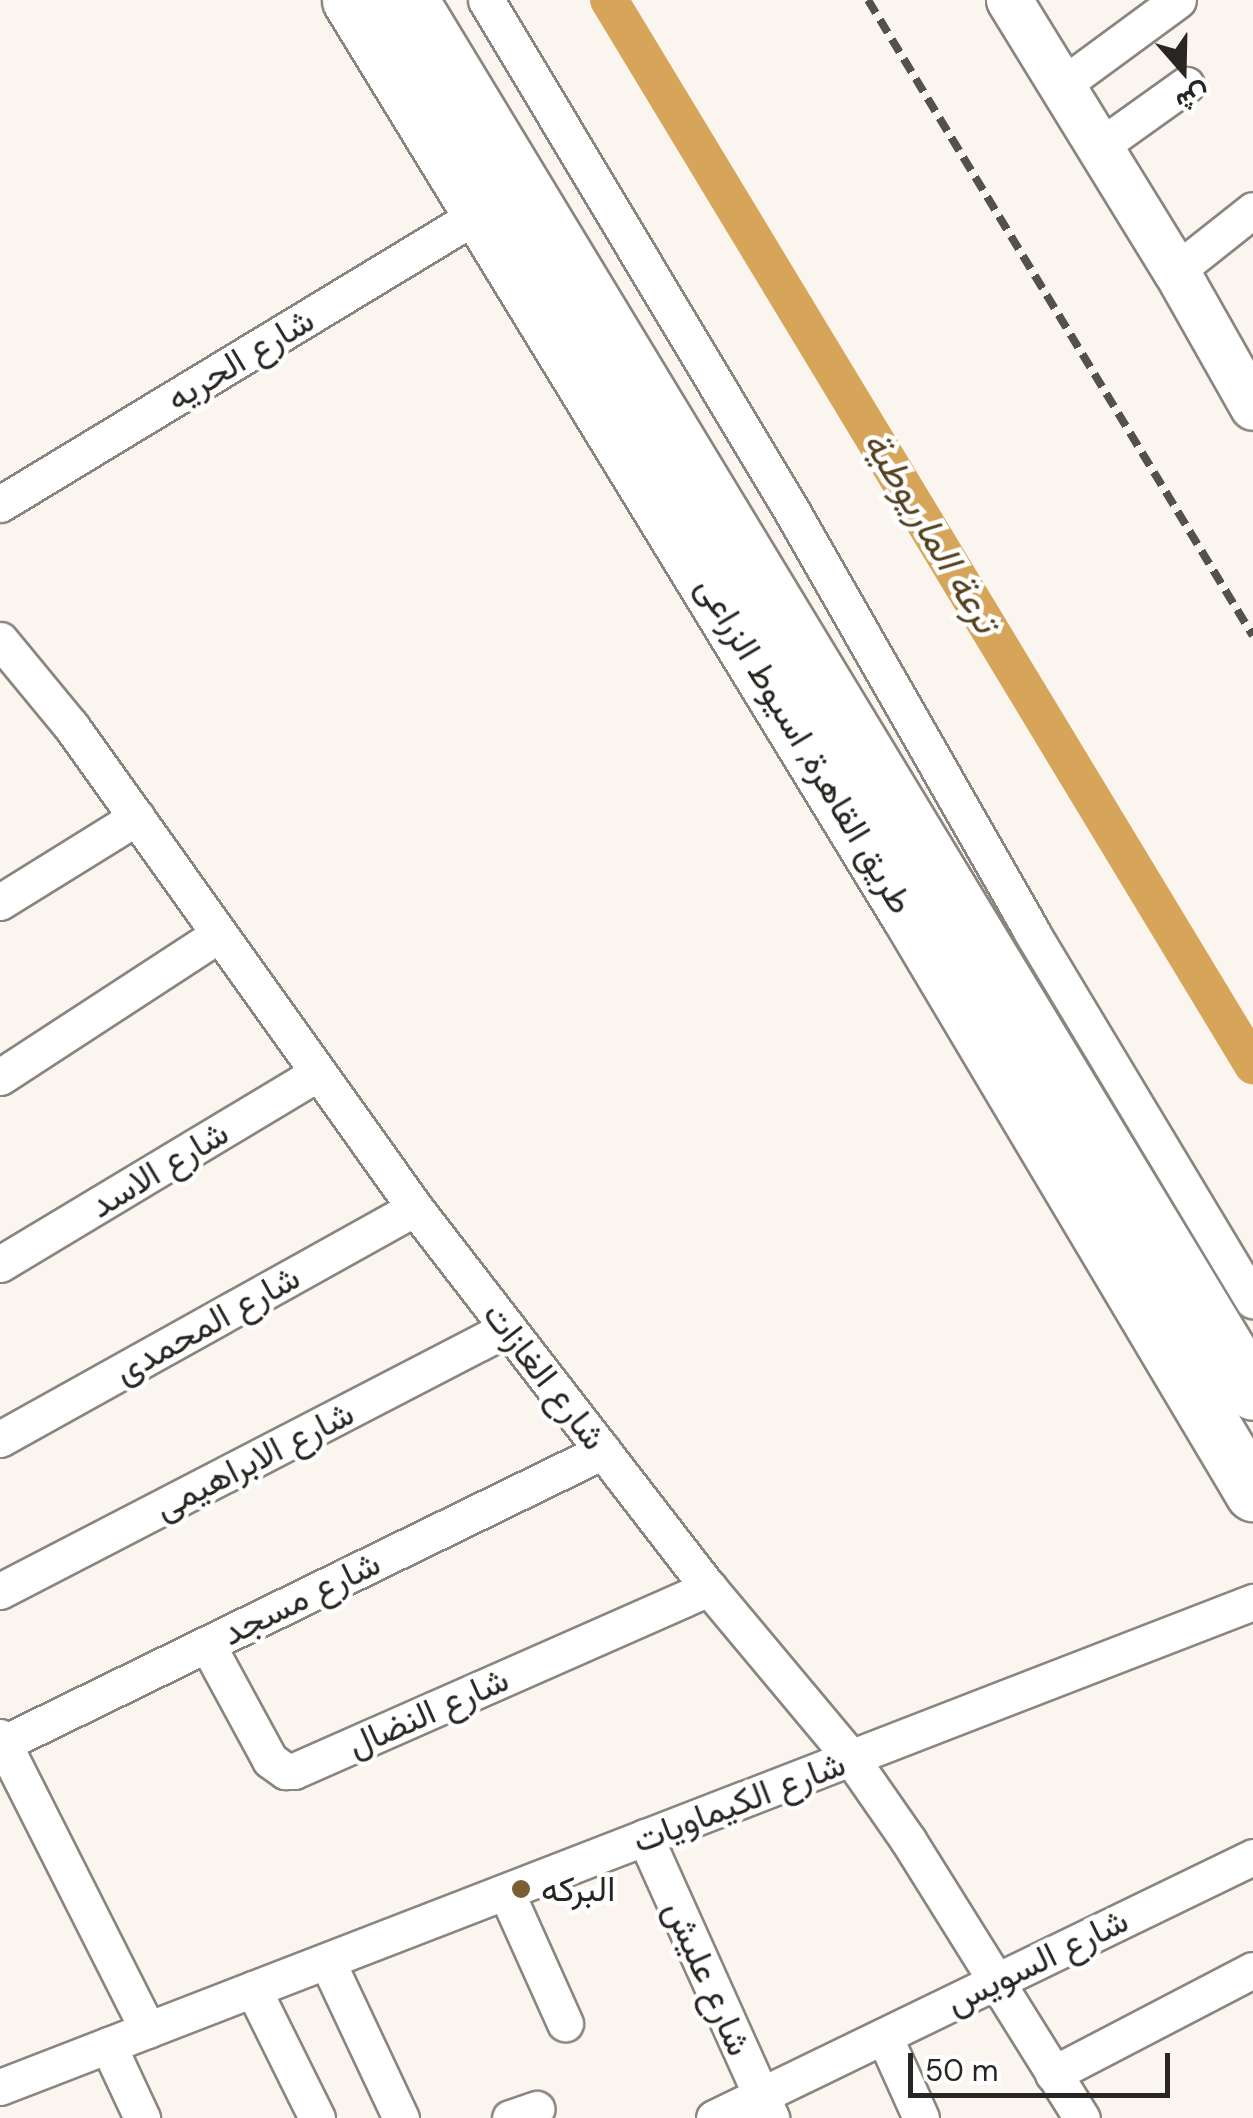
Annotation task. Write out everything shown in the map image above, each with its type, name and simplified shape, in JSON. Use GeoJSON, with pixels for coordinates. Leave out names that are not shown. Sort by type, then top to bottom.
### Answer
{"type":"FeatureCollection","features":[{"type":"Feature","properties":{"kind":"highway","name":"طريق القاهرة, اسيوط الزراعى"},"geometry":{"type":"LineString","coordinates":[[350,0],[909,916],[1253,1494]]}},
{"type":"Feature","properties":{"kind":"highway","name":"طريق القاهرة, اسيوط الزراعى"},"geometry":{"type":"LineString","coordinates":[[410,0],[1253,1392]]}},
{"type":"Feature","properties":{"kind":"street"},"geometry":{"type":"LineString","coordinates":[[486,0],[1253,1300]]}},
{"type":"Feature","properties":{"kind":"street"},"geometry":{"type":"LineString","coordinates":[[1009,0],[1176,271],[1253,407]]}},
{"type":"Feature","properties":{"kind":"street"},"geometry":{"type":"LineString","coordinates":[[1061,86],[1178,0]]}},
{"type":"Feature","properties":{"kind":"street"},"geometry":{"type":"LineString","coordinates":[[1099,147],[1186,86]]}},
{"type":"Feature","properties":{"kind":"street"},"geometry":{"type":"LineString","coordinates":[[1176,271],[1253,210]]}},
{"type":"Feature","properties":{"kind":"street","name":"شارع الحريه"},"geometry":{"type":"LineString","coordinates":[[0,504],[480,213]]}},
{"type":"Feature","properties":{"kind":"street","name":"شارع الغازات"},"geometry":{"type":"LineString","coordinates":[[0,640],[137,817],[415,1208],[709,1588],[851,1758],[908,1840],[1082,2118]]}},
{"type":"Feature","properties":{"kind":"street"},"geometry":{"type":"LineString","coordinates":[[0,902],[137,817]]}},
{"type":"Feature","properties":{"kind":"street"},"geometry":{"type":"LineString","coordinates":[[0,1077],[218,935]]}},
{"type":"Feature","properties":{"kind":"street","name":"شارع الاسد"},"geometry":{"type":"LineString","coordinates":[[0,1264],[318,1073]]}},
{"type":"Feature","properties":{"kind":"street","name":"شارع المحمدى"},"geometry":{"type":"LineString","coordinates":[[0,1440],[415,1208]]}},
{"type":"Feature","properties":{"kind":"street","name":"شارع الابراهيمى"},"geometry":{"type":"LineString","coordinates":[[0,1592],[508,1328]]}},
{"type":"Feature","properties":{"kind":"street","name":"شارع مسجد"},"geometry":{"type":"LineString","coordinates":[[1,1742],[603,1451]]}},
{"type":"Feature","properties":{"kind":"street","name":"شارع النضال"},"geometry":{"type":"LineString","coordinates":[[207,1644],[270,1760],[285,1771],[294,1771],[709,1588]]}},
{"type":"Feature","properties":{"kind":"street","name":"شارع الكيماويات"},"geometry":{"type":"LineString","coordinates":[[0,2087],[1253,1602]]}},
{"type":"Feature","properties":{"kind":"street"},"geometry":{"type":"LineString","coordinates":[[1,1742],[148,2030]]}},
{"type":"Feature","properties":{"kind":"street","name":"شارع عليش"},"geometry":{"type":"LineString","coordinates":[[645,1838],[766,2107]]}},
{"type":"Feature","properties":{"kind":"street","name":"شارع السويس"},"geometry":{"type":"LineString","coordinates":[[714,2118],[766,2107],[884,2036],[1253,1857]]}},
{"type":"Feature","properties":{"kind":"street"},"geometry":{"type":"LineString","coordinates":[[506,1892],[565,2024]]}},
{"type":"Feature","properties":{"kind":"street"},"geometry":{"type":"LineString","coordinates":[[327,1961],[401,2118]]}},
{"type":"Feature","properties":{"kind":"street"},"geometry":{"type":"LineString","coordinates":[[1053,2074],[1253,1970]]}},
{"type":"Feature","properties":{"kind":"street"},"geometry":{"type":"LineString","coordinates":[[253,1990],[317,2118]]}},
{"type":"Feature","properties":{"kind":"street"},"geometry":{"type":"LineString","coordinates":[[884,2036],[921,2118]]}},
{"type":"Feature","properties":{"kind":"street"},"geometry":{"type":"LineString","coordinates":[[108,2046],[142,2118]]}},
{"type":"Feature","properties":{"kind":"waterway","name":"ترعة الماريوطية"},"geometry":{"type":"LineString","coordinates":[[609,0],[1253,1065]]}},
{"type":"Feature","properties":{"kind":"railway"},"geometry":{"type":"LineString","coordinates":[[868,0],[1253,636]]}},
{"type":"Feature","properties":{"kind":"place","name":"البركه"},"geometry":{"type":"Point","coordinates":[521,1889]}}]}
